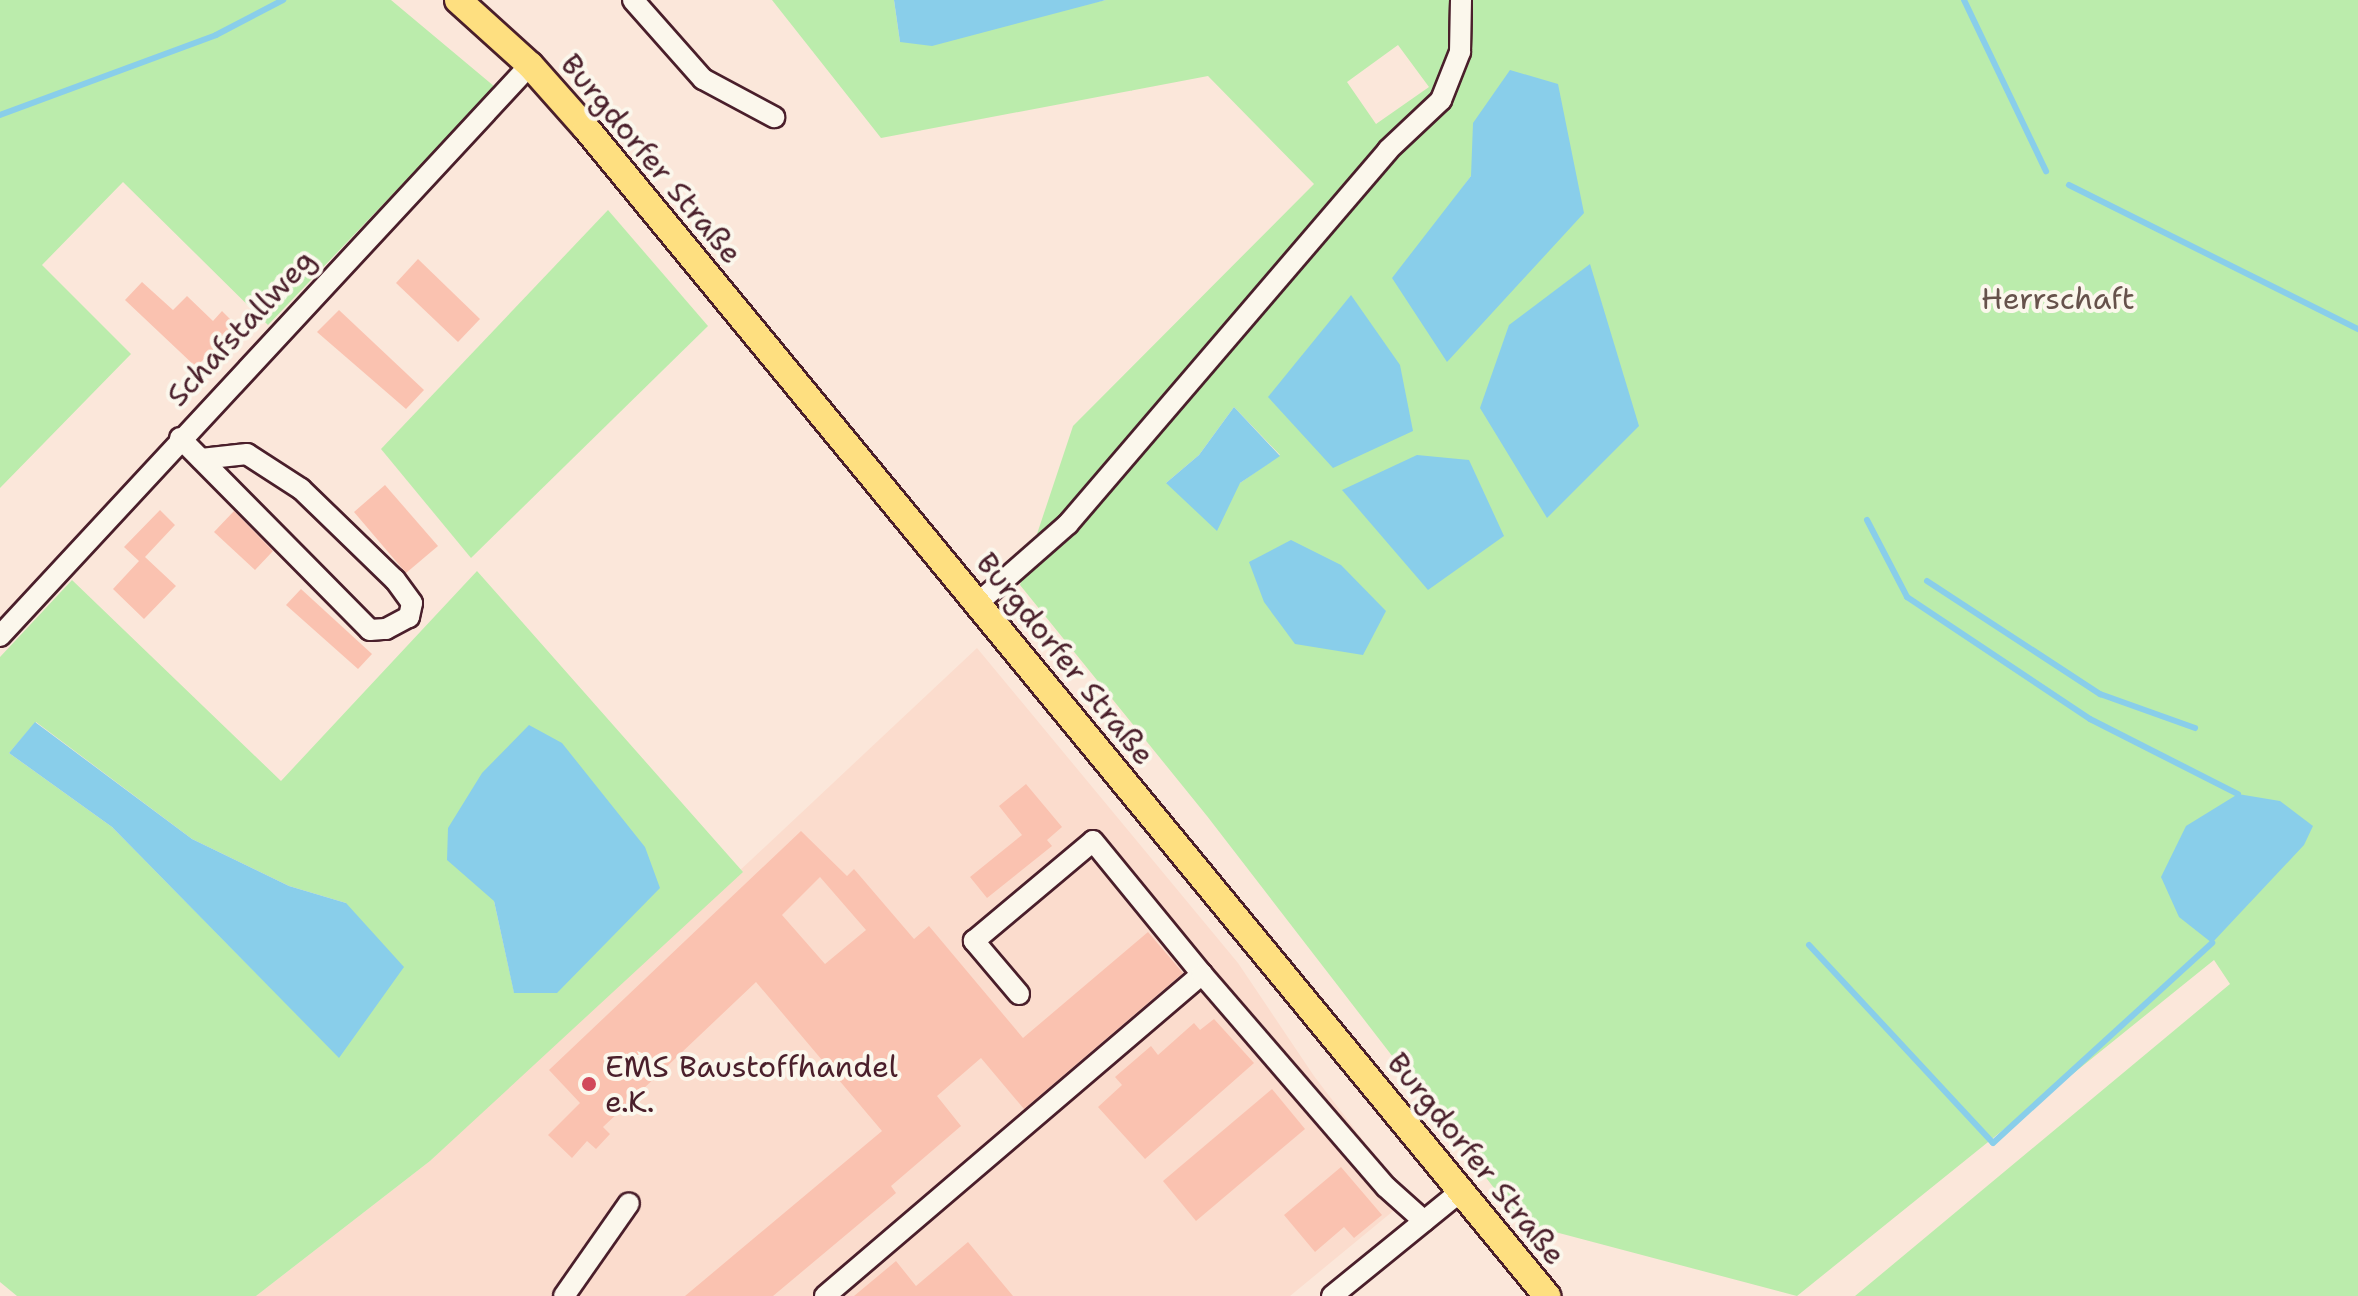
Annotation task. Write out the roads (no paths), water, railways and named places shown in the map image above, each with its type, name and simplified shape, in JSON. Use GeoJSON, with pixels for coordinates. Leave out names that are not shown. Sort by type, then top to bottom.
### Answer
{"type":"FeatureCollection","features":[{"type":"Feature","properties":{"kind":"main road","name":"Burgdorfer Straße"},"geometry":{"type":"LineString","coordinates":[[458,0],[530,65],[978,603],[1547,1296]]}},
{"type":"Feature","properties":{"kind":"street"},"geometry":{"type":"LineString","coordinates":[[633,0],[703,79],[774,117]]}},
{"type":"Feature","properties":{"kind":"street"},"geometry":{"type":"LineString","coordinates":[[978,603],[1068,524],[1388,150],[1441,100],[1460,52],[1461,0]]}},
{"type":"Feature","properties":{"kind":"street","name":"Schafstallweg"},"geometry":{"type":"LineString","coordinates":[[0,636],[180,438],[530,65]]}},
{"type":"Feature","properties":{"kind":"street"},"geometry":{"type":"LineString","coordinates":[[180,438],[370,630],[386,629],[409,617],[412,603],[395,580],[301,489],[247,454],[201,459]]}},
{"type":"Feature","properties":{"kind":"street"},"geometry":{"type":"LineString","coordinates":[[1019,994],[974,941],[1093,841],[1202,974],[1386,1187],[1424,1221]]}},
{"type":"Feature","properties":{"kind":"street"},"geometry":{"type":"LineString","coordinates":[[825,1296],[1202,974]]}},
{"type":"Feature","properties":{"kind":"street"},"geometry":{"type":"LineString","coordinates":[[1332,1296],[1461,1191]]}},
{"type":"Feature","properties":{"kind":"street"},"geometry":{"type":"LineString","coordinates":[[564,1296],[629,1203]]}},
{"type":"Feature","properties":{"kind":"water"},"geometry":{"type":"Polygon","coordinates":[[[894,0],[1106,0],[932,46],[900,42],[894,0]]]}},
{"type":"Feature","properties":{"kind":"water"},"geometry":{"type":"Polygon","coordinates":[[[1510,70],[1558,84],[1584,213],[1447,362],[1392,278],[1471,176],[1473,123],[1510,70]]]}},
{"type":"Feature","properties":{"kind":"water"},"geometry":{"type":"Polygon","coordinates":[[[1590,264],[1639,426],[1547,518],[1480,408],[1509,325],[1590,264]]]}},
{"type":"Feature","properties":{"kind":"water"},"geometry":{"type":"Polygon","coordinates":[[[1351,295],[1400,365],[1413,431],[1333,468],[1268,397],[1351,295]]]}},
{"type":"Feature","properties":{"kind":"water"},"geometry":{"type":"Polygon","coordinates":[[[1234,407],[1280,456],[1240,483],[1217,531],[1166,483],[1199,455],[1234,407]]]}},
{"type":"Feature","properties":{"kind":"water"},"geometry":{"type":"Polygon","coordinates":[[[1417,455],[1469,460],[1504,536],[1428,590],[1342,490],[1417,455]]]}},
{"type":"Feature","properties":{"kind":"water"},"geometry":{"type":"Polygon","coordinates":[[[1291,540],[1341,565],[1386,611],[1363,655],[1295,644],[1264,602],[1249,562],[1291,540]]]}},
{"type":"Feature","properties":{"kind":"water"},"geometry":{"type":"Polygon","coordinates":[[[35,722],[192,839],[289,886],[346,903],[404,967],[339,1058],[112,827],[9,753],[35,722]]]}},
{"type":"Feature","properties":{"kind":"water"},"geometry":{"type":"Polygon","coordinates":[[[529,725],[562,743],[645,847],[660,888],[557,993],[514,993],[494,901],[447,860],[448,828],[482,773],[529,725]]]}},
{"type":"Feature","properties":{"kind":"water"},"geometry":{"type":"Polygon","coordinates":[[[2238,794],[2280,801],[2313,826],[2304,845],[2212,943],[2179,917],[2161,877],[2186,826],[2238,794]]]}},
{"type":"Feature","properties":{"kind":"waterway"},"geometry":{"type":"LineString","coordinates":[[0,115],[216,35],[283,0]]}},
{"type":"Feature","properties":{"kind":"waterway"},"geometry":{"type":"LineString","coordinates":[[1964,0],[2046,171]]}},
{"type":"Feature","properties":{"kind":"waterway"},"geometry":{"type":"LineString","coordinates":[[2069,185],[2358,329]]}},
{"type":"Feature","properties":{"kind":"waterway"},"geometry":{"type":"LineString","coordinates":[[1867,520],[1907,597],[2090,719],[2238,794]]}},
{"type":"Feature","properties":{"kind":"waterway"},"geometry":{"type":"LineString","coordinates":[[1927,581],[2100,694],[2195,728]]}},
{"type":"Feature","properties":{"kind":"waterway"},"geometry":{"type":"LineString","coordinates":[[1809,945],[1993,1143],[2212,943]]}},
{"type":"Feature","properties":{"kind":"place","name":"EMS Baustoffhandel e.K."},"geometry":{"type":"Point","coordinates":[589,1084]}},
{"type":"Feature","properties":{"kind":"park label","name":"Herrschaft"},"geometry":{"type":"Point","coordinates":[2058,299]}}]}
